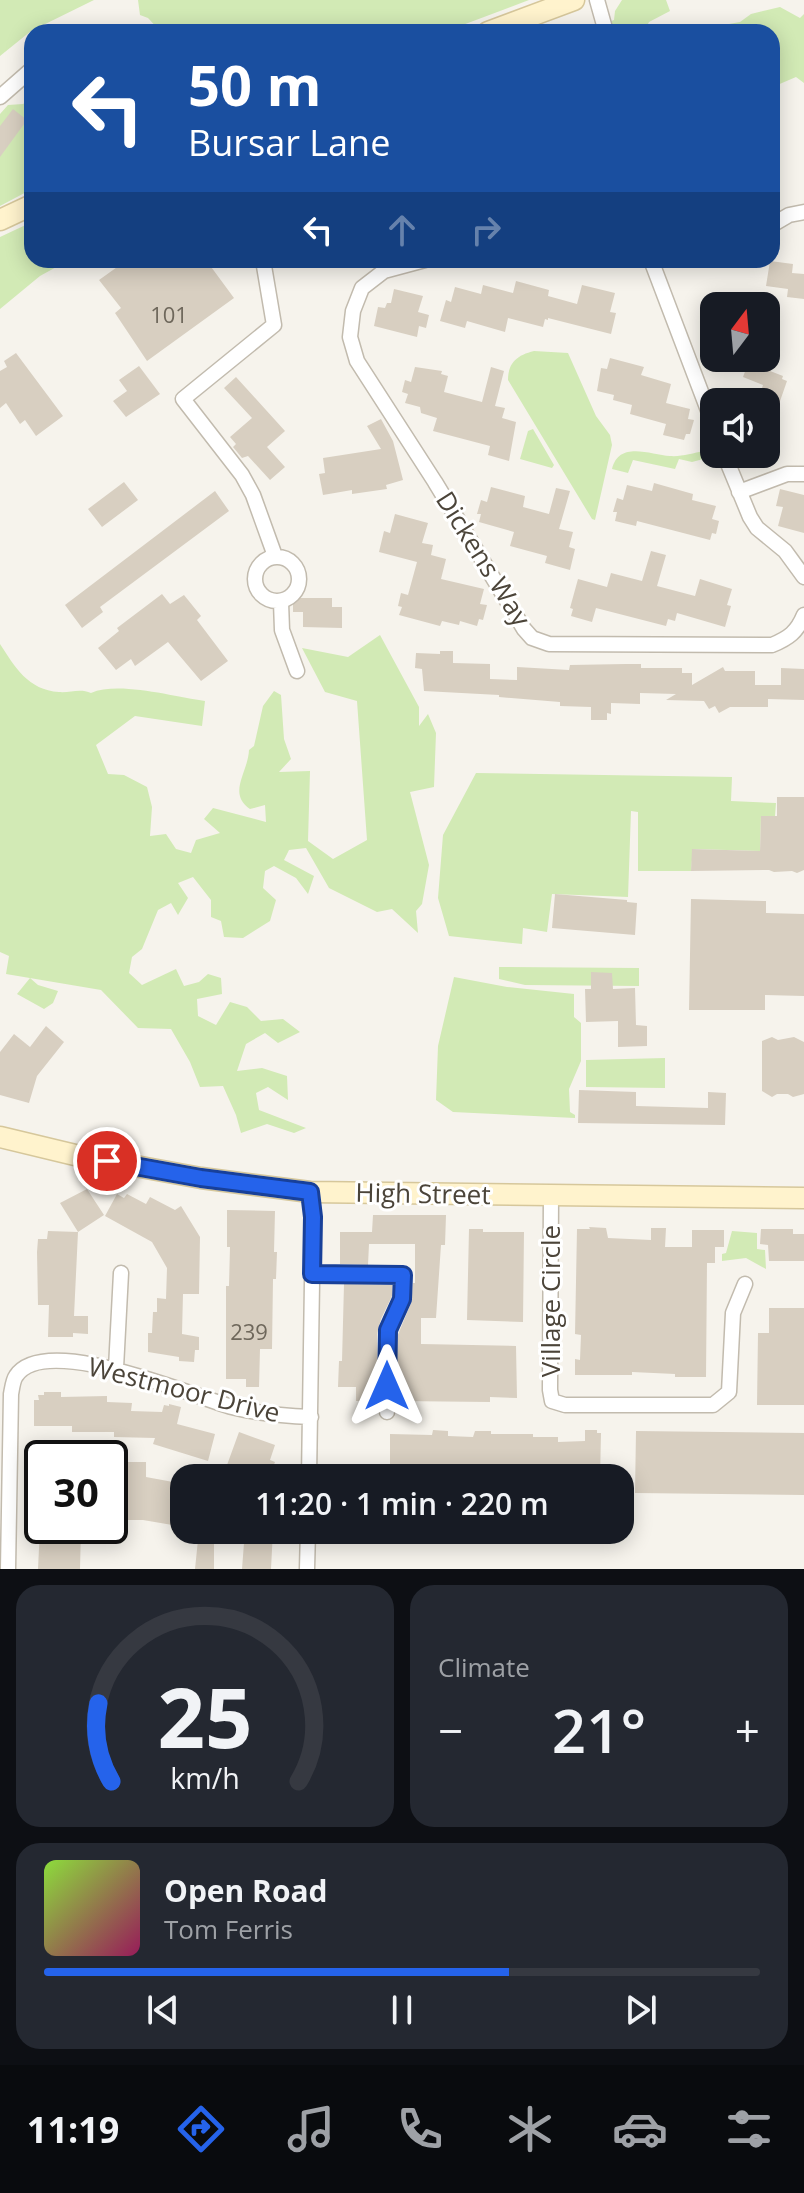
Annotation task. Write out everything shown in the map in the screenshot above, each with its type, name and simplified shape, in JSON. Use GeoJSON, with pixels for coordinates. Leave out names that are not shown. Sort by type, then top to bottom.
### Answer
{"type":"FeatureCollection","features":[{"type":"Feature","properties":{"kind":"main road"},"geometry":{"type":"LineString","coordinates":[[510,24],[574,0]]}},
{"type":"Feature","properties":{"kind":"main road"},"geometry":{"type":"LineString","coordinates":[[0,220],[24,209]]}},
{"type":"Feature","properties":{"kind":"main road","name":"High Street"},"geometry":{"type":"LineString","coordinates":[[0,1137],[75,1155],[201,1178],[310,1192],[804,1198]]}},
{"type":"Feature","properties":{"kind":"street"},"geometry":{"type":"LineString","coordinates":[[597,0],[604,24]]}},
{"type":"Feature","properties":{"kind":"street"},"geometry":{"type":"LineString","coordinates":[[0,97],[24,76]]}},
{"type":"Feature","properties":{"kind":"street"},"geometry":{"type":"LineString","coordinates":[[780,220],[804,212]]}},
{"type":"Feature","properties":{"kind":"street"},"geometry":{"type":"LineString","coordinates":[[264,268],[274,325],[183,399],[242,475],[253,495],[275,556]]}},
{"type":"Feature","properties":{"kind":"street","name":"Dickens Way"},"geometry":{"type":"LineString","coordinates":[[395,268],[384,271],[362,288],[353,311],[350,337],[357,361],[532,638],[549,644],[772,645],[790,637],[804,615]]}},
{"type":"Feature","properties":{"kind":"street"},"geometry":{"type":"LineString","coordinates":[[654,268],[700,389]]}},
{"type":"Feature","properties":{"kind":"street"},"geometry":{"type":"LineString","coordinates":[[730,468],[757,528],[785,551],[804,577]]}},
{"type":"Feature","properties":{"kind":"street"},"geometry":{"type":"LineString","coordinates":[[739,492],[787,474],[804,474]]}},
{"type":"Feature","properties":{"kind":"street"},"geometry":{"type":"LineString","coordinates":[[275,556],[289,560],[299,570],[296,591],[281,602],[263,596],[255,584],[257,569],[268,558],[275,556]]}},
{"type":"Feature","properties":{"kind":"street"},"geometry":{"type":"LineString","coordinates":[[281,602],[282,630],[297,671]]}},
{"type":"Feature","properties":{"kind":"street"},"geometry":{"type":"LineString","coordinates":[[309,1464],[313,1217],[310,1192]]}},
{"type":"Feature","properties":{"kind":"street","name":"Village Circle"},"geometry":{"type":"LineString","coordinates":[[551,1195],[552,1401],[565,1405],[713,1405],[723,1400],[729,1392],[731,1379],[733,1313],[745,1284]]}},
{"type":"Feature","properties":{"kind":"street"},"geometry":{"type":"LineString","coordinates":[[116,1368],[121,1273]]}},
{"type":"Feature","properties":{"kind":"street"},"geometry":{"type":"LineString","coordinates":[[312,1274],[403,1275],[402,1299],[387,1336],[387,1412]]}},
{"type":"Feature","properties":{"kind":"street","name":"Westmoor Drive"},"geometry":{"type":"LineString","coordinates":[[8,1569],[5,1422],[15,1376],[28,1365],[47,1362],[116,1368],[264,1415],[311,1417]]}},
{"type":"Feature","properties":{"kind":"street"},"geometry":{"type":"LineString","coordinates":[[307,1569],[308,1544]]}},
{"type":"Feature","properties":{"kind":"green space"},"geometry":{"type":"Polygon","coordinates":[[[0,0],[94,0],[45,24],[24,24],[24,37],[0,56],[0,0]]]}},
{"type":"Feature","properties":{"kind":"green space"},"geometry":{"type":"Polygon","coordinates":[[[138,0],[529,0],[465,24],[154,24],[140,15],[138,0]]]}},
{"type":"Feature","properties":{"kind":"green space"},"geometry":{"type":"Polygon","coordinates":[[[622,0],[666,0],[670,11],[648,24],[612,24],[622,0]]]}},
{"type":"Feature","properties":{"kind":"green space"},"geometry":{"type":"Polygon","coordinates":[[[780,7],[800,18],[804,14],[804,83],[796,77],[780,84],[780,24],[729,24],[740,22],[751,14],[780,7]]]}},
{"type":"Feature","properties":{"kind":"green space"},"geometry":{"type":"Polygon","coordinates":[[[23,104],[24,193],[0,206],[0,114],[8,105],[23,104]]]}},
{"type":"Feature","properties":{"kind":"green space"},"geometry":{"type":"Polygon","coordinates":[[[24,226],[24,268],[54,268],[0,309],[0,237],[24,226]]]}},
{"type":"Feature","properties":{"kind":"green space"},"geometry":{"type":"Polygon","coordinates":[[[534,351],[568,353],[596,416],[610,435],[612,445],[595,520],[508,380],[515,360],[534,351]]]}},
{"type":"Feature","properties":{"kind":"green space"},"geometry":{"type":"Polygon","coordinates":[[[533,429],[554,465],[552,468],[520,459],[528,431],[533,429]]]}},
{"type":"Feature","properties":{"kind":"green space"},"geometry":{"type":"Polygon","coordinates":[[[628,452],[678,456],[700,452],[700,460],[692,462],[679,459],[675,469],[633,460],[628,473],[612,469],[616,460],[628,452]]]}},
{"type":"Feature","properties":{"kind":"green space"},"geometry":{"type":"Polygon","coordinates":[[[380,635],[419,707],[419,726],[428,714],[436,733],[434,787],[410,792],[429,865],[422,904],[416,911],[418,933],[392,909],[377,912],[329,888],[306,848],[289,850],[284,860],[314,876],[308,894],[296,878],[274,866],[265,871],[263,888],[276,900],[270,921],[243,938],[224,937],[221,921],[211,917],[211,900],[193,877],[178,883],[188,898],[178,915],[171,903],[158,910],[142,949],[132,957],[129,973],[142,985],[176,969],[184,986],[199,982],[208,974],[221,978],[222,994],[197,999],[198,1016],[216,1025],[230,1002],[247,1007],[261,1021],[283,1019],[300,1032],[278,1043],[265,1033],[246,1044],[237,1071],[262,1068],[287,1076],[288,1100],[268,1087],[256,1093],[259,1110],[306,1128],[294,1133],[267,1124],[241,1133],[223,1086],[200,1087],[171,1029],[138,1028],[101,990],[6,974],[9,956],[0,952],[0,644],[24,676],[48,690],[91,693],[131,689],[205,701],[202,726],[135,716],[96,745],[108,774],[124,775],[147,787],[152,807],[150,836],[166,834],[176,849],[191,853],[196,840],[220,833],[204,819],[213,808],[266,822],[265,805],[250,809],[243,803],[239,789],[249,750],[254,746],[263,706],[274,691],[281,695],[284,739],[291,759],[279,772],[310,771],[308,841],[333,859],[367,840],[357,701],[325,692],[302,648],[348,657],[380,635]]]}},
{"type":"Feature","properties":{"kind":"green space"},"geometry":{"type":"Polygon","coordinates":[[[476,773],[732,777],[731,801],[776,803],[775,816],[761,816],[760,851],[693,849],[691,871],[638,871],[638,812],[631,811],[628,897],[552,894],[547,932],[523,928],[522,944],[449,936],[438,898],[443,835],[476,773]]]}},
{"type":"Feature","properties":{"kind":"green space"},"geometry":{"type":"Polygon","coordinates":[[[499,967],[639,968],[639,986],[525,985],[499,979],[499,967]]]}},
{"type":"Feature","properties":{"kind":"green space"},"geometry":{"type":"Polygon","coordinates":[[[454,977],[507,987],[574,994],[574,1017],[581,1023],[581,1061],[569,1089],[570,1112],[575,1118],[453,1112],[436,1100],[438,1046],[454,977]]]}},
{"type":"Feature","properties":{"kind":"green space"},"geometry":{"type":"Polygon","coordinates":[[[30,978],[38,985],[58,991],[53,1003],[44,1009],[17,994],[30,978]]]}},
{"type":"Feature","properties":{"kind":"green space"},"geometry":{"type":"Polygon","coordinates":[[[665,1058],[665,1088],[586,1087],[586,1060],[665,1058]]]}},
{"type":"Feature","properties":{"kind":"green space"},"geometry":{"type":"Polygon","coordinates":[[[732,1231],[757,1233],[757,1249],[765,1250],[766,1269],[746,1258],[722,1261],[732,1231]]]}},
{"type":"Feature","properties":{"kind":"building"},"geometry":{"type":"Polygon","coordinates":[[[13,109],[24,118],[24,124],[0,157],[0,126],[13,109]]]}},
{"type":"Feature","properties":{"kind":"building"},"geometry":{"type":"Polygon","coordinates":[[[780,262],[793,264],[792,273],[804,274],[804,299],[787,297],[788,289],[766,286],[769,268],[780,268],[780,262]]]}},
{"type":"Feature","properties":{"kind":"building"},"geometry":{"type":"Polygon","coordinates":[[[116,268],[212,268],[234,298],[147,361],[115,313],[121,308],[99,280],[116,268]]]}},
{"type":"Feature","properties":{"kind":"building"},"geometry":{"type":"Polygon","coordinates":[[[516,281],[549,290],[548,296],[577,304],[582,285],[615,293],[610,312],[616,313],[611,334],[548,318],[543,327],[508,318],[505,332],[467,321],[465,328],[440,321],[446,300],[451,302],[455,287],[481,294],[483,285],[513,293],[516,281]]]}},
{"type":"Feature","properties":{"kind":"building"},"geometry":{"type":"Polygon","coordinates":[[[394,289],[423,296],[418,312],[429,315],[426,328],[419,326],[417,337],[374,326],[378,307],[385,308],[387,303],[391,303],[394,289]]]}},
{"type":"Feature","properties":{"kind":"building"},"geometry":{"type":"Polygon","coordinates":[[[16,353],[63,416],[36,436],[25,420],[20,424],[6,403],[0,408],[0,371],[7,367],[4,361],[16,353]]]}},
{"type":"Feature","properties":{"kind":"building"},"geometry":{"type":"Polygon","coordinates":[[[610,358],[644,367],[641,375],[671,384],[666,403],[690,409],[688,419],[694,420],[690,434],[686,434],[684,440],[663,435],[666,424],[630,414],[632,405],[613,400],[614,395],[597,391],[601,368],[607,369],[610,358]]]}},
{"type":"Feature","properties":{"kind":"building"},"geometry":{"type":"Polygon","coordinates":[[[139,366],[160,394],[126,417],[113,401],[127,391],[119,380],[139,366]]]}},
{"type":"Feature","properties":{"kind":"building"},"geometry":{"type":"Polygon","coordinates":[[[415,367],[442,371],[441,374],[448,376],[444,392],[482,402],[491,367],[504,371],[495,406],[505,408],[502,418],[516,422],[509,461],[488,455],[490,446],[433,431],[437,418],[421,413],[420,407],[405,403],[408,394],[402,392],[405,380],[411,382],[415,367]]]}},
{"type":"Feature","properties":{"kind":"building"},"geometry":{"type":"Polygon","coordinates":[[[745,372],[773,372],[787,381],[780,401],[780,388],[762,388],[763,385],[743,377],[745,372]]]}},
{"type":"Feature","properties":{"kind":"building"},"geometry":{"type":"Polygon","coordinates":[[[236,377],[285,431],[267,447],[285,467],[270,480],[248,456],[242,458],[233,447],[236,444],[230,437],[252,418],[224,388],[236,377]]]}},
{"type":"Feature","properties":{"kind":"building"},"geometry":{"type":"Polygon","coordinates":[[[381,419],[393,441],[403,480],[386,485],[387,489],[323,495],[319,474],[325,473],[323,458],[381,449],[367,426],[381,419]]]}},
{"type":"Feature","properties":{"kind":"building"},"geometry":{"type":"Polygon","coordinates":[[[124,482],[138,500],[102,527],[88,509],[124,482]]]}},
{"type":"Feature","properties":{"kind":"building"},"geometry":{"type":"Polygon","coordinates":[[[654,483],[693,494],[692,500],[716,506],[712,519],[719,521],[716,534],[712,533],[710,540],[637,521],[636,526],[615,521],[617,512],[613,512],[617,498],[623,500],[627,485],[652,491],[654,483]]]}},
{"type":"Feature","properties":{"kind":"building"},"geometry":{"type":"Polygon","coordinates":[[[491,487],[525,496],[523,507],[549,514],[556,488],[570,491],[559,529],[573,532],[569,547],[575,549],[570,570],[545,563],[547,556],[510,546],[514,532],[479,522],[481,514],[477,514],[481,500],[487,502],[491,487]]]}},
{"type":"Feature","properties":{"kind":"building"},"geometry":{"type":"Polygon","coordinates":[[[780,489],[804,495],[804,533],[778,526],[783,507],[776,506],[780,489]]]}},
{"type":"Feature","properties":{"kind":"building"},"geometry":{"type":"Polygon","coordinates":[[[215,491],[229,511],[100,607],[103,612],[82,628],[65,605],[215,491]]]}},
{"type":"Feature","properties":{"kind":"building"},"geometry":{"type":"Polygon","coordinates":[[[395,514],[428,523],[422,543],[433,545],[431,555],[446,559],[441,579],[484,589],[480,604],[487,605],[483,620],[479,619],[477,626],[460,621],[459,625],[442,621],[440,626],[399,615],[401,593],[408,595],[417,562],[379,552],[384,531],[390,533],[395,514]]]}},
{"type":"Feature","properties":{"kind":"building"},"geometry":{"type":"Polygon","coordinates":[[[651,551],[666,555],[657,586],[695,596],[700,579],[732,589],[725,627],[677,613],[675,621],[668,619],[666,626],[596,608],[592,622],[571,616],[573,609],[570,608],[578,579],[607,587],[611,573],[642,581],[651,551]]]}},
{"type":"Feature","properties":{"kind":"building"},"geometry":{"type":"Polygon","coordinates":[[[162,594],[170,604],[184,595],[201,616],[197,620],[228,661],[201,681],[168,642],[135,666],[131,659],[116,670],[98,648],[119,631],[117,628],[162,594]]]}},
{"type":"Feature","properties":{"kind":"building"},"geometry":{"type":"Polygon","coordinates":[[[293,598],[332,598],[332,607],[342,607],[342,628],[303,627],[303,612],[293,612],[293,598]]]}},
{"type":"Feature","properties":{"kind":"building"},"geometry":{"type":"Polygon","coordinates":[[[440,651],[453,651],[453,663],[490,664],[490,679],[517,680],[517,667],[569,670],[570,665],[641,664],[641,668],[682,668],[682,673],[692,673],[692,685],[723,667],[725,671],[755,671],[755,685],[781,685],[781,668],[804,669],[804,700],[768,699],[768,707],[730,707],[719,713],[715,706],[709,709],[704,701],[666,700],[676,694],[640,693],[640,704],[611,703],[611,714],[607,713],[607,720],[591,720],[591,707],[560,706],[560,702],[499,695],[424,691],[422,669],[415,668],[416,653],[440,654],[440,651]]]}},
{"type":"Feature","properties":{"kind":"building"},"geometry":{"type":"Polygon","coordinates":[[[777,797],[804,797],[804,870],[797,873],[769,870],[691,871],[692,849],[760,851],[761,816],[777,816],[777,797]]]}},
{"type":"Feature","properties":{"kind":"building"},"geometry":{"type":"Polygon","coordinates":[[[555,894],[637,903],[635,935],[552,928],[555,894]]]}},
{"type":"Feature","properties":{"kind":"building"},"geometry":{"type":"Polygon","coordinates":[[[691,899],[766,901],[766,913],[804,914],[804,996],[765,995],[765,1010],[689,1010],[691,899]]]}},
{"type":"Feature","properties":{"kind":"building"},"geometry":{"type":"Polygon","coordinates":[[[591,972],[612,973],[613,989],[635,988],[636,1025],[647,1026],[647,1046],[618,1047],[618,1021],[586,1022],[585,989],[591,989],[591,972]]]}},
{"type":"Feature","properties":{"kind":"building"},"geometry":{"type":"Polygon","coordinates":[[[46,1026],[64,1042],[37,1076],[29,1103],[0,1095],[0,1052],[14,1034],[30,1047],[46,1026]]]}},
{"type":"Feature","properties":{"kind":"building"},"geometry":{"type":"Polygon","coordinates":[[[772,1037],[778,1040],[794,1037],[804,1042],[804,1094],[793,1097],[777,1094],[772,1097],[762,1091],[762,1041],[772,1037]]]}},
{"type":"Feature","properties":{"kind":"building"},"geometry":{"type":"Polygon","coordinates":[[[579,1090],[636,1092],[636,1106],[708,1108],[708,1092],[726,1093],[725,1125],[578,1123],[579,1090]]]}},
{"type":"Feature","properties":{"kind":"building"},"geometry":{"type":"Polygon","coordinates":[[[87,1189],[104,1215],[78,1232],[60,1203],[87,1189]]]}},
{"type":"Feature","properties":{"kind":"building"},"geometry":{"type":"Polygon","coordinates":[[[117,1194],[124,1198],[127,1194],[146,1204],[150,1197],[175,1210],[181,1206],[200,1237],[199,1294],[183,1294],[182,1334],[199,1337],[199,1350],[195,1350],[194,1362],[148,1352],[148,1333],[152,1333],[157,1298],[166,1299],[167,1268],[152,1242],[105,1216],[117,1194]]]}},
{"type":"Feature","properties":{"kind":"building"},"geometry":{"type":"Polygon","coordinates":[[[227,1210],[275,1211],[274,1252],[277,1252],[276,1279],[273,1279],[272,1349],[260,1349],[259,1387],[246,1387],[246,1379],[226,1379],[226,1286],[229,1286],[230,1247],[227,1247],[227,1210]]]}},
{"type":"Feature","properties":{"kind":"building"},"geometry":{"type":"Polygon","coordinates":[[[373,1215],[446,1215],[436,1318],[421,1318],[421,1344],[516,1346],[517,1398],[490,1397],[490,1402],[397,1401],[397,1337],[411,1303],[415,1283],[415,1244],[369,1244],[368,1265],[340,1264],[340,1232],[372,1232],[373,1215]]]}},
{"type":"Feature","properties":{"kind":"building"},"geometry":{"type":"Polygon","coordinates":[[[606,1228],[608,1238],[651,1240],[651,1228],[666,1228],[665,1247],[692,1247],[692,1230],[724,1230],[724,1247],[715,1247],[715,1263],[707,1263],[706,1377],[632,1372],[632,1375],[575,1375],[575,1359],[580,1360],[581,1335],[575,1334],[577,1229],[606,1228]]]}},
{"type":"Feature","properties":{"kind":"building"},"geometry":{"type":"Polygon","coordinates":[[[469,1229],[524,1232],[523,1322],[467,1320],[469,1229]]]}},
{"type":"Feature","properties":{"kind":"building"},"geometry":{"type":"Polygon","coordinates":[[[761,1229],[793,1229],[793,1234],[804,1234],[804,1261],[769,1261],[768,1245],[760,1244],[761,1229]]]}},
{"type":"Feature","properties":{"kind":"building"},"geometry":{"type":"Polygon","coordinates":[[[48,1231],[78,1232],[74,1316],[88,1316],[88,1334],[48,1337],[49,1305],[38,1305],[37,1252],[38,1239],[47,1239],[48,1231]]]}},
{"type":"Feature","properties":{"kind":"building"},"geometry":{"type":"Polygon","coordinates":[[[344,1284],[393,1285],[392,1296],[377,1334],[377,1401],[356,1401],[356,1387],[338,1387],[339,1361],[342,1361],[344,1284]]]}},
{"type":"Feature","properties":{"kind":"building"},"geometry":{"type":"Polygon","coordinates":[[[769,1308],[804,1308],[804,1405],[757,1405],[758,1333],[769,1333],[769,1308]]]}},
{"type":"Feature","properties":{"kind":"building"},"geometry":{"type":"Polygon","coordinates":[[[44,1392],[61,1392],[61,1397],[107,1396],[107,1402],[132,1403],[131,1411],[162,1412],[164,1405],[169,1404],[181,1407],[177,1424],[215,1434],[208,1461],[153,1444],[155,1438],[114,1437],[114,1432],[72,1432],[72,1426],[34,1426],[34,1400],[39,1400],[38,1395],[44,1395],[44,1392]]]}},
{"type":"Feature","properties":{"kind":"building"},"geometry":{"type":"Polygon","coordinates":[[[433,1430],[448,1431],[448,1436],[473,1437],[475,1431],[491,1431],[491,1434],[558,1437],[558,1442],[585,1441],[585,1430],[597,1430],[601,1433],[600,1464],[390,1464],[390,1434],[432,1435],[433,1430]]]}},
{"type":"Feature","properties":{"kind":"building"},"geometry":{"type":"Polygon","coordinates":[[[636,1431],[804,1433],[804,1495],[635,1493],[636,1431]]]}},
{"type":"Feature","properties":{"kind":"building"},"geometry":{"type":"Polygon","coordinates":[[[239,1432],[275,1445],[270,1460],[274,1464],[227,1464],[239,1432]]]}},
{"type":"Feature","properties":{"kind":"building"},"geometry":{"type":"Polygon","coordinates":[[[128,1462],[146,1462],[146,1477],[170,1481],[170,1525],[128,1520],[128,1462]]]}},
{"type":"Feature","properties":{"kind":"building"},"geometry":{"type":"Polygon","coordinates":[[[39,1544],[81,1544],[80,1569],[38,1569],[39,1544]]]}},
{"type":"Feature","properties":{"kind":"building"},"geometry":{"type":"Polygon","coordinates":[[[198,1544],[214,1544],[214,1569],[195,1569],[198,1544]]]}},
{"type":"Feature","properties":{"kind":"building"},"geometry":{"type":"Polygon","coordinates":[[[244,1544],[272,1544],[271,1569],[242,1569],[244,1544]]]}},
{"type":"Feature","properties":{"kind":"route"},"geometry":{"type":"LineString","coordinates":[[107,1161],[259,1187],[310,1192],[312,1274],[403,1275],[402,1299],[387,1336],[387,1386]]}}]}
